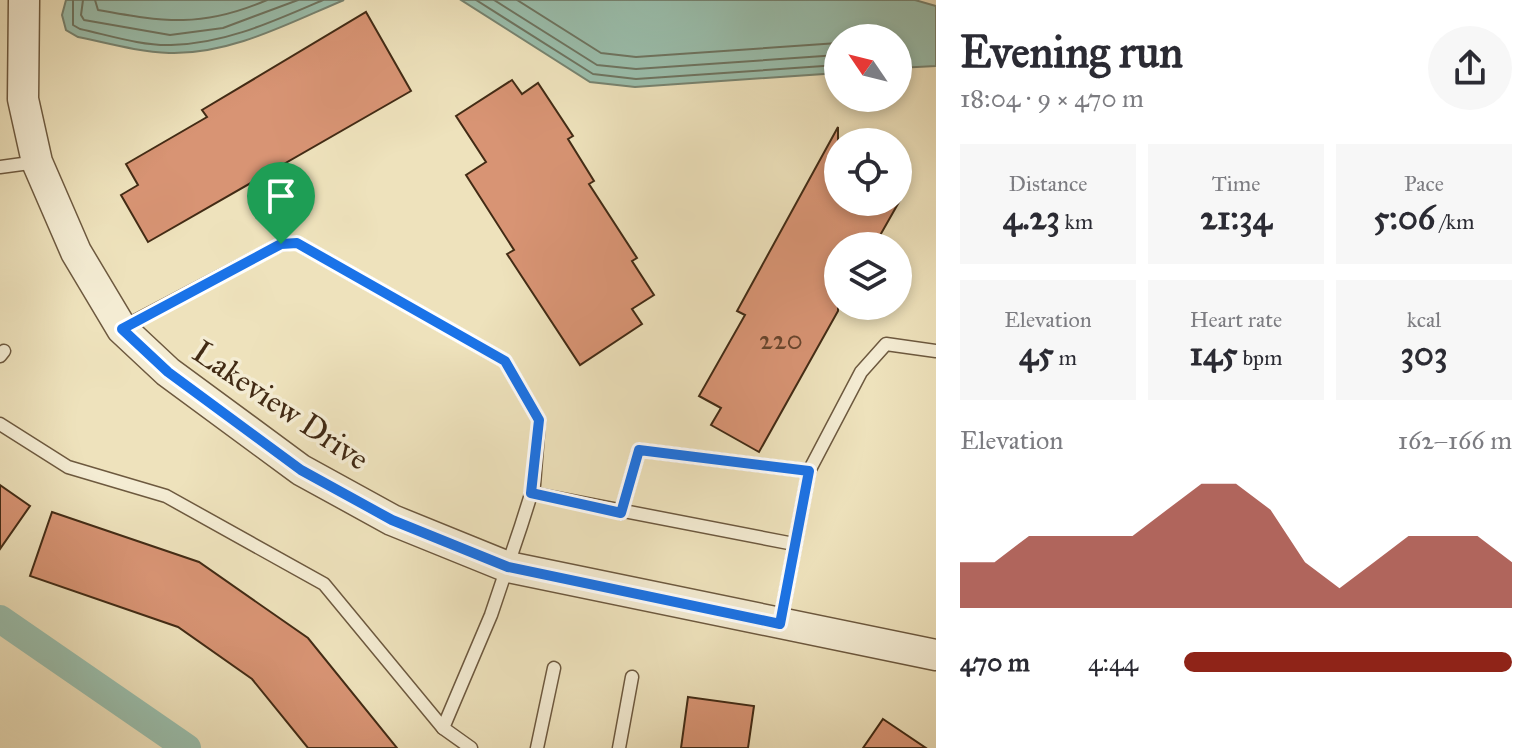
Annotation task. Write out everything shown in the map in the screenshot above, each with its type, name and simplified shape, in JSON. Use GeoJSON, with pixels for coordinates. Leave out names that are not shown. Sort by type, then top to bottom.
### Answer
{"type":"FeatureCollection","features":[{"type":"Feature","properties":{"kind":"street","name":"Lakeview Drive"},"geometry":{"type":"LineString","coordinates":[[24,0],[23,99],[37,162],[76,252],[122,329],[168,372],[301,470],[392,520],[508,567],[936,655]]}},
{"type":"Feature","properties":{"kind":"lane"},"geometry":{"type":"LineString","coordinates":[[0,167],[37,162]]}},
{"type":"Feature","properties":{"kind":"lane"},"geometry":{"type":"LineString","coordinates":[[122,329],[281,244],[297,243],[505,361],[539,420],[531,493],[508,567],[443,728]]}},
{"type":"Feature","properties":{"kind":"lane"},"geometry":{"type":"LineString","coordinates":[[780,624],[809,471],[861,372],[886,344],[936,351]]}},
{"type":"Feature","properties":{"kind":"lane"},"geometry":{"type":"LineString","coordinates":[[0,424],[68,467],[166,496],[324,584],[443,728],[471,748]]}},
{"type":"Feature","properties":{"kind":"lane"},"geometry":{"type":"LineString","coordinates":[[621,513],[639,450],[809,471]]}},
{"type":"Feature","properties":{"kind":"lane"},"geometry":{"type":"LineString","coordinates":[[531,493],[621,513],[794,544]]}},
{"type":"Feature","properties":{"kind":"lane"},"geometry":{"type":"LineString","coordinates":[[537,748],[554,668]]}},
{"type":"Feature","properties":{"kind":"lane"},"geometry":{"type":"LineString","coordinates":[[619,748],[632,677]]}},
{"type":"Feature","properties":{"kind":"water"},"geometry":{"type":"Polygon","coordinates":[[[66,0],[344,0],[237,43],[214,49],[169,53],[78,37],[66,30],[62,15],[66,0]]]}},
{"type":"Feature","properties":{"kind":"water"},"geometry":{"type":"Polygon","coordinates":[[[461,0],[915,0],[936,6],[936,66],[912,67],[912,24],[824,24],[824,74],[635,87],[590,82],[461,0]]]}},
{"type":"Feature","properties":{"kind":"building"},"geometry":{"type":"Polygon","coordinates":[[[366,12],[411,91],[148,242],[121,195],[138,185],[126,164],[207,117],[202,110],[366,12]]]}},
{"type":"Feature","properties":{"kind":"building"},"geometry":{"type":"Polygon","coordinates":[[[512,80],[522,94],[538,83],[573,136],[568,139],[594,181],[589,184],[637,258],[632,261],[654,295],[632,309],[642,324],[580,365],[507,254],[514,250],[466,175],[486,162],[456,116],[512,80]]]}},
{"type":"Feature","properties":{"kind":"building"},"geometry":{"type":"Polygon","coordinates":[[[824,153],[824,216],[891,216],[882,232],[824,232],[824,320],[833,320],[759,452],[711,425],[721,408],[699,396],[745,315],[737,311],[824,153]]]}},
{"type":"Feature","properties":{"kind":"building"},"geometry":{"type":"Polygon","coordinates":[[[0,485],[30,506],[0,549],[0,485]]]}},
{"type":"Feature","properties":{"kind":"building"},"geometry":{"type":"Polygon","coordinates":[[[52,512],[199,562],[308,638],[397,748],[308,748],[252,679],[178,627],[30,576],[52,512]]]}},
{"type":"Feature","properties":{"kind":"building"},"geometry":{"type":"Polygon","coordinates":[[[688,697],[754,706],[748,748],[681,748],[688,697]]]}},
{"type":"Feature","properties":{"kind":"building"},"geometry":{"type":"Polygon","coordinates":[[[883,719],[926,748],[863,748],[883,719]]]}},
{"type":"Feature","properties":{"kind":"waterway"},"geometry":{"type":"LineString","coordinates":[[0,619],[187,748]]}},
{"type":"Feature","properties":{"kind":"route"},"geometry":{"type":"LineString","coordinates":[[297,243],[505,361],[539,420],[531,493],[621,513],[639,450],[809,471],[780,624],[508,567],[392,520],[301,470],[168,372],[122,329],[281,244],[297,243]]}}]}
